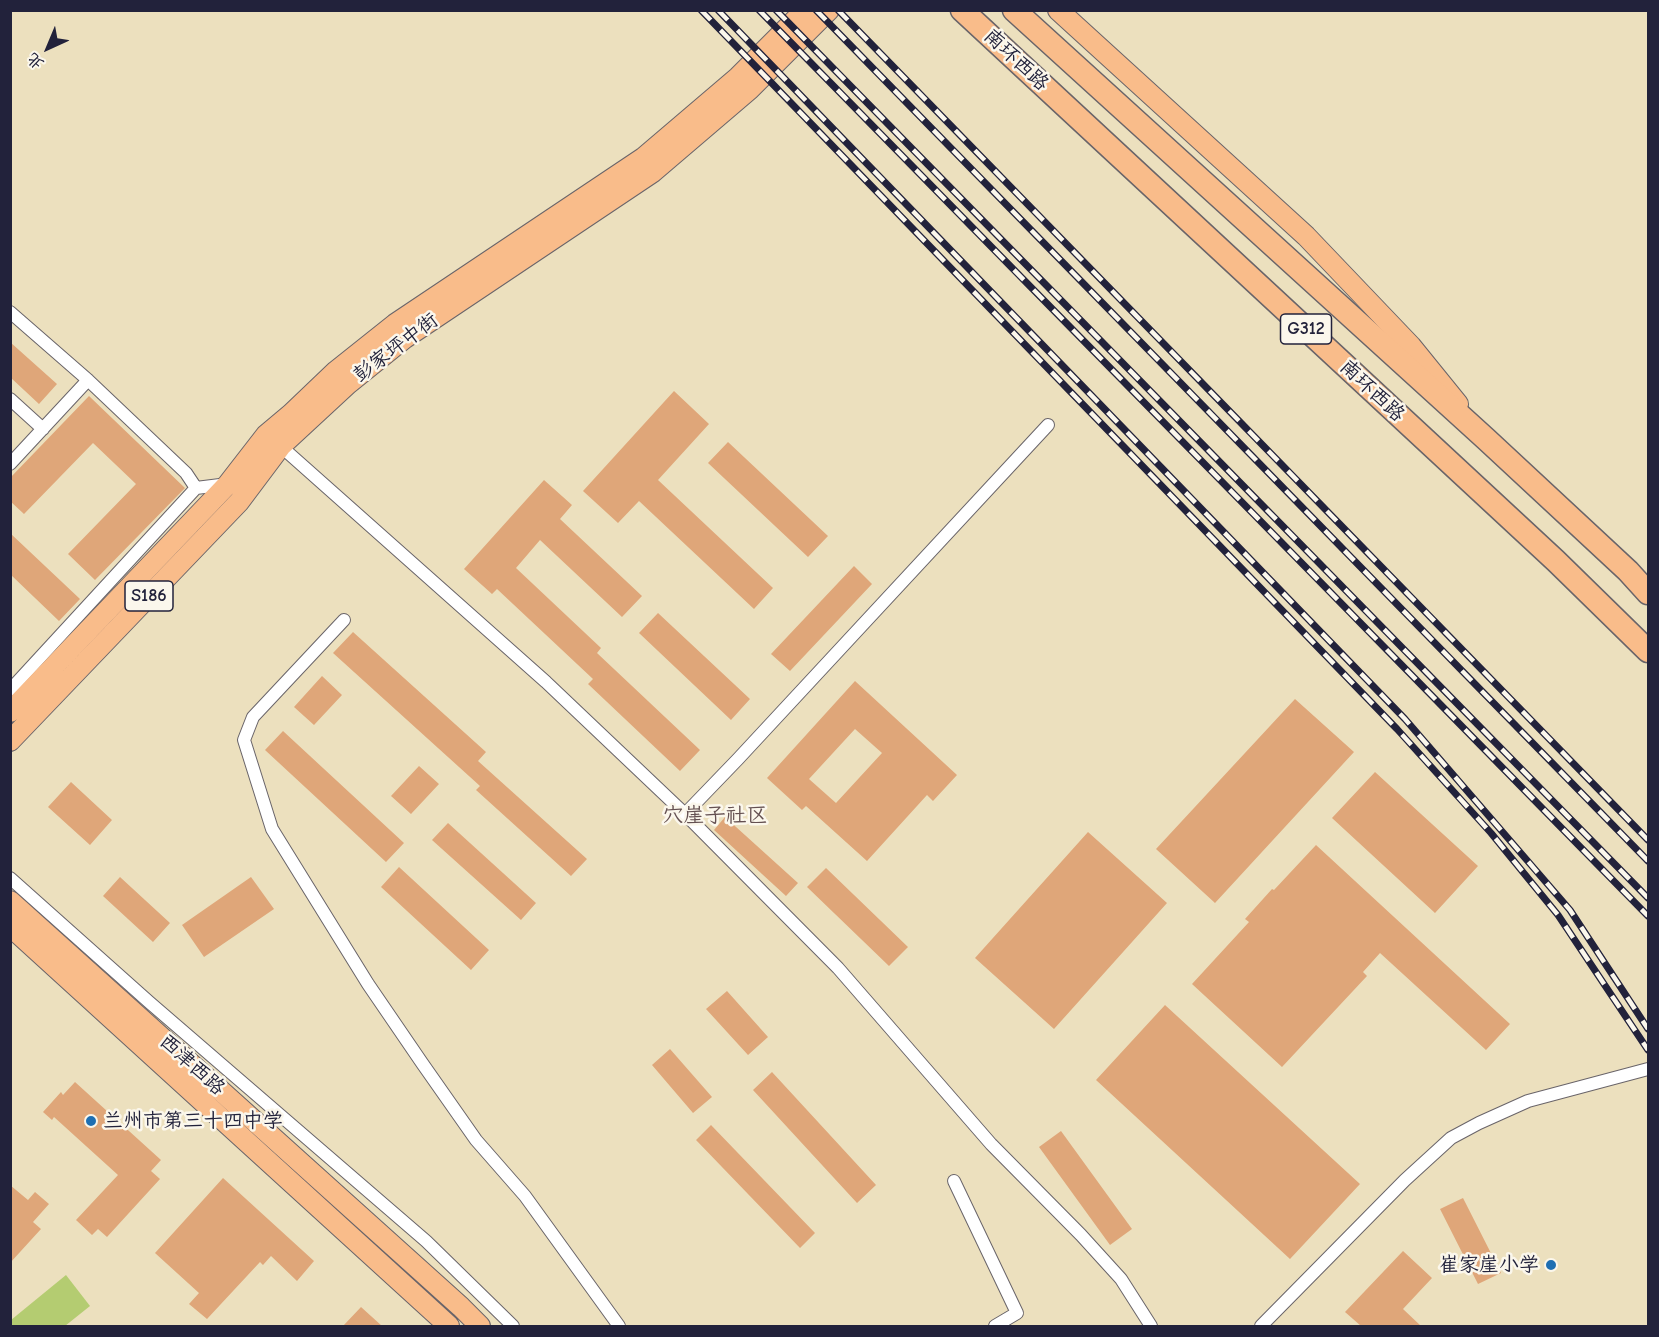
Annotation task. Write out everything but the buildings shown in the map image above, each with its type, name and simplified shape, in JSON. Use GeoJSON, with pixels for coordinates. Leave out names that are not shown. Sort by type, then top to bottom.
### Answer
{"type":"FeatureCollection","features":[{"type":"Feature","properties":{"kind":"highway","name":"南环西路"},"geometry":{"type":"LineString","coordinates":[[962,10],[1556,561],[1648,651]]}},
{"type":"Feature","properties":{"kind":"highway","name":"南环西路"},"geometry":{"type":"LineString","coordinates":[[1014,10],[1486,439],[1628,571],[1648,593]]}},
{"type":"Feature","properties":{"kind":"main road","name":"彭家坪中街"},"geometry":{"type":"LineString","coordinates":[[10,741],[239,502],[291,414],[336,370],[380,335],[643,158],[738,77],[805,10]]}},
{"type":"Feature","properties":{"kind":"main road","name":"彭家坪中街"},"geometry":{"type":"LineString","coordinates":[[10,712],[228,484],[274,441],[405,338],[653,172],[749,90],[829,10]]}},
{"type":"Feature","properties":{"kind":"main road"},"geometry":{"type":"LineString","coordinates":[[1058,10],[1306,236],[1412,346],[1486,439]]}},
{"type":"Feature","properties":{"kind":"main road","name":"西津西路"},"geometry":{"type":"LineString","coordinates":[[10,901],[480,1326]]}},
{"type":"Feature","properties":{"kind":"main road","name":"西津西路"},"geometry":{"type":"LineString","coordinates":[[10,926],[449,1326]]}},
{"type":"Feature","properties":{"kind":"street"},"geometry":{"type":"LineString","coordinates":[[10,312],[88,380],[186,473],[196,488]]}},
{"type":"Feature","properties":{"kind":"street"},"geometry":{"type":"LineString","coordinates":[[10,464],[88,380]]}},
{"type":"Feature","properties":{"kind":"street"},"geometry":{"type":"LineString","coordinates":[[10,399],[43,429]]}},
{"type":"Feature","properties":{"kind":"street"},"geometry":{"type":"LineString","coordinates":[[685,813],[738,759],[1048,425]]}},
{"type":"Feature","properties":{"kind":"street"},"geometry":{"type":"LineString","coordinates":[[274,441],[546,682],[685,813],[838,968],[991,1143],[1121,1279],[1151,1326]]}},
{"type":"Feature","properties":{"kind":"street"},"geometry":{"type":"LineString","coordinates":[[10,690],[196,488],[228,484]]}},
{"type":"Feature","properties":{"kind":"street"},"geometry":{"type":"LineString","coordinates":[[344,620],[253,717],[244,740],[272,829],[368,984],[422,1063],[476,1140],[525,1196],[619,1326]]}},
{"type":"Feature","properties":{"kind":"street"},"geometry":{"type":"LineString","coordinates":[[10,878],[149,1002],[426,1241],[513,1326]]}},
{"type":"Feature","properties":{"kind":"street"},"geometry":{"type":"LineString","coordinates":[[1261,1326],[1405,1180],[1450,1138],[1528,1101],[1648,1069]]}},
{"type":"Feature","properties":{"kind":"street"},"geometry":{"type":"LineString","coordinates":[[954,1181],[1017,1313],[995,1326]]}},
{"type":"Feature","properties":{"kind":"green space"},"geometry":{"type":"Polygon","coordinates":[[[66,1275],[90,1306],[65,1326],[11,1326],[11,1320],[66,1275]]]}},
{"type":"Feature","properties":{"kind":"railway"},"geometry":{"type":"LineString","coordinates":[[701,10],[1397,729],[1491,833],[1558,915],[1648,1050]]}},
{"type":"Feature","properties":{"kind":"railway"},"geometry":{"type":"LineString","coordinates":[[718,10],[1405,719],[1570,910],[1648,1029]]}},
{"type":"Feature","properties":{"kind":"railway"},"geometry":{"type":"LineString","coordinates":[[759,10],[1648,916]]}},
{"type":"Feature","properties":{"kind":"railway"},"geometry":{"type":"LineString","coordinates":[[776,10],[1648,898]]}},
{"type":"Feature","properties":{"kind":"railway"},"geometry":{"type":"LineString","coordinates":[[816,10],[1648,861]]}},
{"type":"Feature","properties":{"kind":"railway"},"geometry":{"type":"LineString","coordinates":[[838,10],[1648,840]]}},
{"type":"Feature","properties":{"kind":"place","name":"兰州市第三十四中学"},"geometry":{"type":"Point","coordinates":[91,1121]}},
{"type":"Feature","properties":{"kind":"place","name":"崔家崖小学"},"geometry":{"type":"Point","coordinates":[1551,1265]}},
{"type":"Feature","properties":{"kind":"district","name":"穴崖子社区"},"geometry":{"type":"Point","coordinates":[715,816]}}]}
